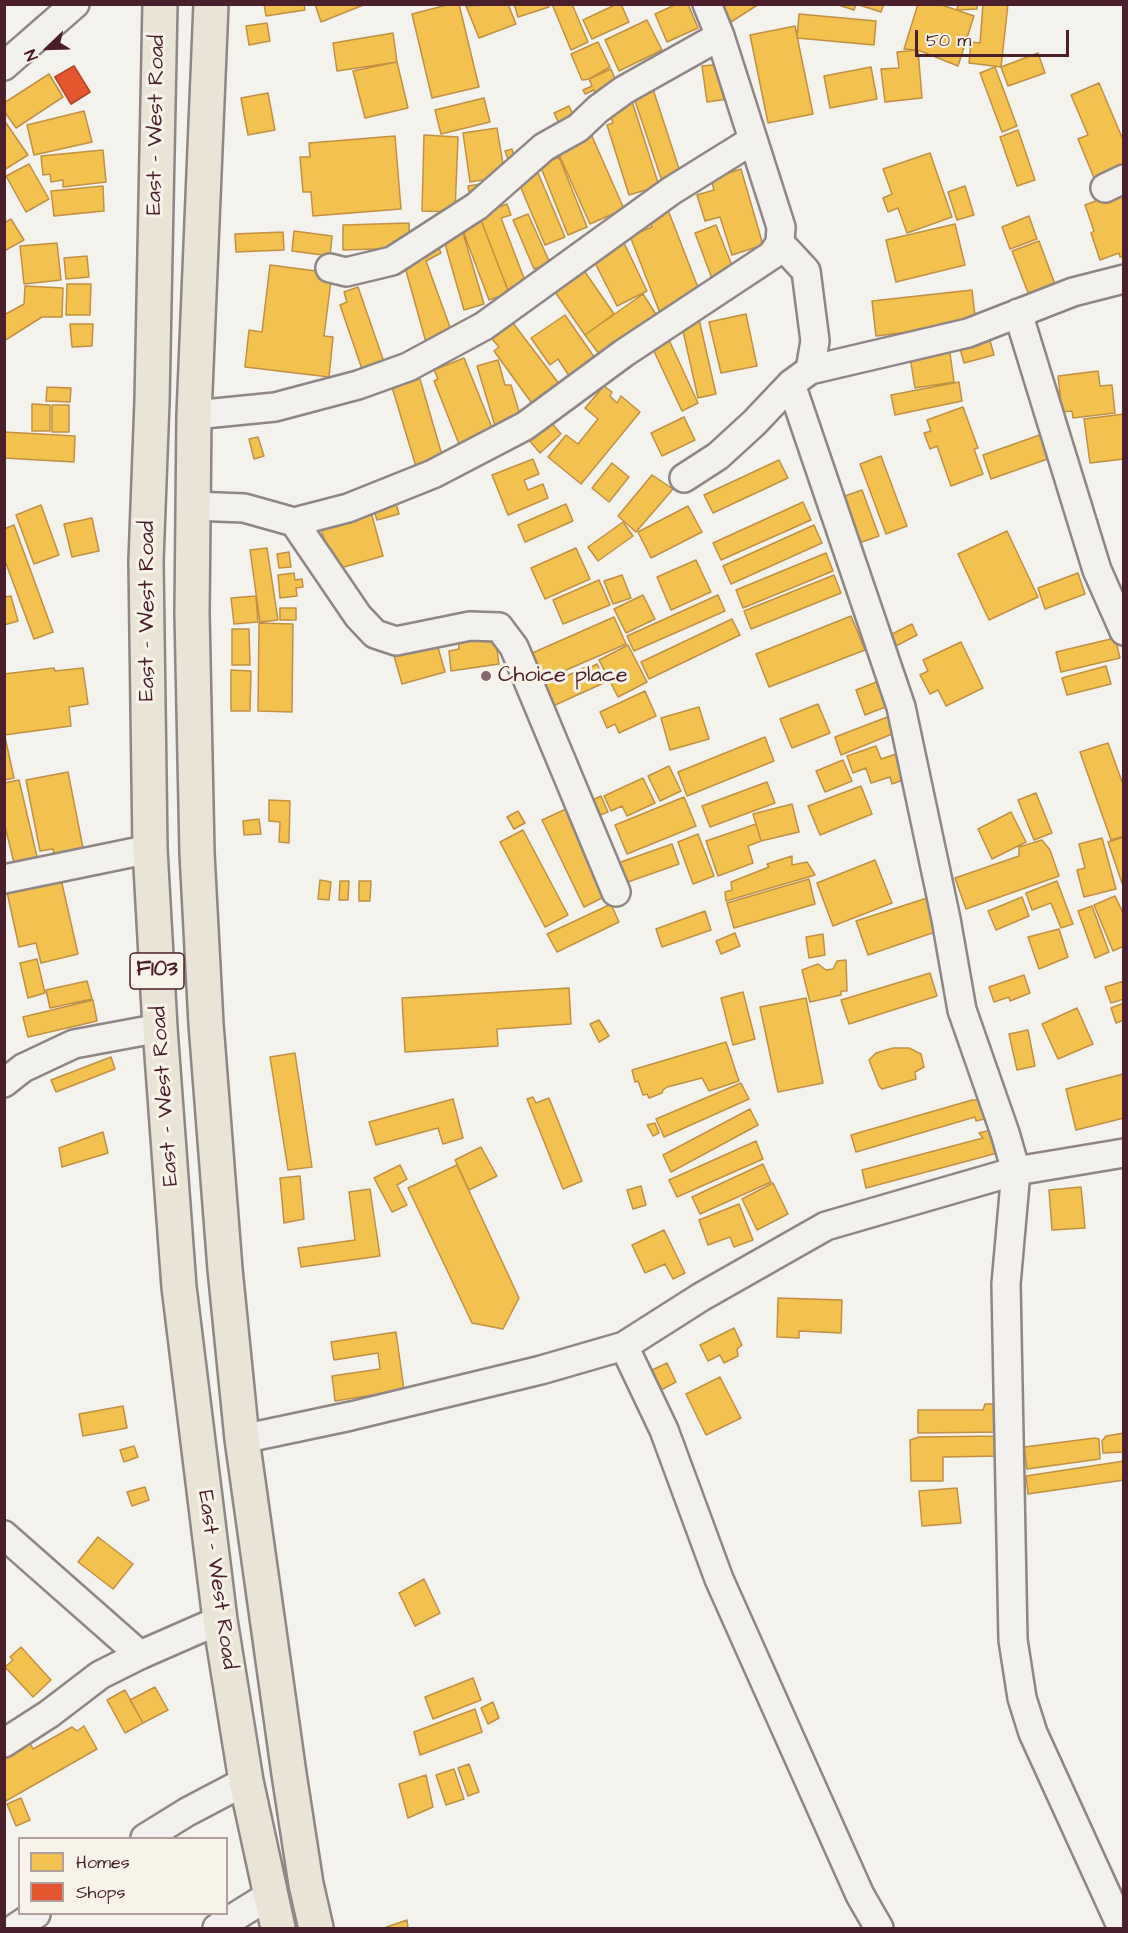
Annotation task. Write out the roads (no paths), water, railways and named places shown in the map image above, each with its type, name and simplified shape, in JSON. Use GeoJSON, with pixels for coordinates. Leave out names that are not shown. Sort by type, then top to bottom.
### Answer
{"type":"FeatureCollection","features":[{"type":"Feature","properties":{"kind":"main road","name":"East - West Road"},"geometry":{"type":"LineString","coordinates":[[160,4],[146,561],[150,849],[160,1028],[179,1287],[220,1620],[246,1781],[278,1929]]}},
{"type":"Feature","properties":{"kind":"main road","name":"East - West Road"},"geometry":{"type":"LineString","coordinates":[[211,4],[194,415],[192,613],[197,830],[205,1001],[225,1269],[242,1439],[289,1774],[306,1884],[316,1929]]}},
{"type":"Feature","properties":{"kind":"street"},"geometry":{"type":"LineString","coordinates":[[4,66],[75,4]]}},
{"type":"Feature","properties":{"kind":"street"},"geometry":{"type":"LineString","coordinates":[[193,506],[244,508],[294,522],[348,508],[433,474],[525,426],[624,353],[772,255],[780,243],[781,226],[720,36],[707,4]]}},
{"type":"Feature","properties":{"kind":"street"},"geometry":{"type":"LineString","coordinates":[[330,268],[346,272],[392,261],[477,206],[544,147],[578,128],[598,109],[624,90],[720,36]]}},
{"type":"Feature","properties":{"kind":"street"},"geometry":{"type":"LineString","coordinates":[[194,415],[275,407],[358,385],[408,367],[484,326],[671,191],[753,140]]}},
{"type":"Feature","properties":{"kind":"street"},"geometry":{"type":"LineString","coordinates":[[684,478],[718,456],[801,377],[815,341],[806,271],[780,243]]}},
{"type":"Feature","properties":{"kind":"street"},"geometry":{"type":"LineString","coordinates":[[801,377],[969,333],[1073,291],[1124,279]]}},
{"type":"Feature","properties":{"kind":"street"},"geometry":{"type":"LineString","coordinates":[[1018,313],[1097,570],[1124,631]]}},
{"type":"Feature","properties":{"kind":"street"},"geometry":{"type":"LineString","coordinates":[[801,377],[901,707],[946,920],[962,1010],[1005,1133],[1016,1172],[1006,1284],[1013,1640],[1022,1698],[1033,1733],[1122,1929]]}},
{"type":"Feature","properties":{"kind":"street"},"geometry":{"type":"LineString","coordinates":[[294,522],[358,616],[375,634],[396,641],[470,626],[499,627],[514,647],[616,892]]}},
{"type":"Feature","properties":{"kind":"street"},"geometry":{"type":"LineString","coordinates":[[4,879],[150,849]]}},
{"type":"Feature","properties":{"kind":"street"},"geometry":{"type":"LineString","coordinates":[[4,1083],[23,1068],[74,1044],[160,1028]]}},
{"type":"Feature","properties":{"kind":"street"},"geometry":{"type":"LineString","coordinates":[[242,1439],[351,1416],[541,1370],[624,1346],[701,1297],[826,1226],[1016,1172],[1124,1153]]}},
{"type":"Feature","properties":{"kind":"street"},"geometry":{"type":"LineString","coordinates":[[624,1346],[664,1430],[719,1580],[855,1884],[879,1929]]}},
{"type":"Feature","properties":{"kind":"street"},"geometry":{"type":"LineString","coordinates":[[4,1535],[140,1655]]}},
{"type":"Feature","properties":{"kind":"street"},"geometry":{"type":"LineString","coordinates":[[6,1740],[48,1714],[100,1675],[220,1620]]}},
{"type":"Feature","properties":{"kind":"street"},"geometry":{"type":"LineString","coordinates":[[149,1837],[187,1812],[246,1781]]}},
{"type":"Feature","properties":{"kind":"street"},"geometry":{"type":"LineString","coordinates":[[217,1929],[270,1895]]}},
{"type":"Feature","properties":{"kind":"street"},"geometry":{"type":"LineString","coordinates":[[15,1929],[35,1915]]}},
{"type":"Feature","properties":{"kind":"place","name":"Choice place"},"geometry":{"type":"Point","coordinates":[486,676]}}]}
